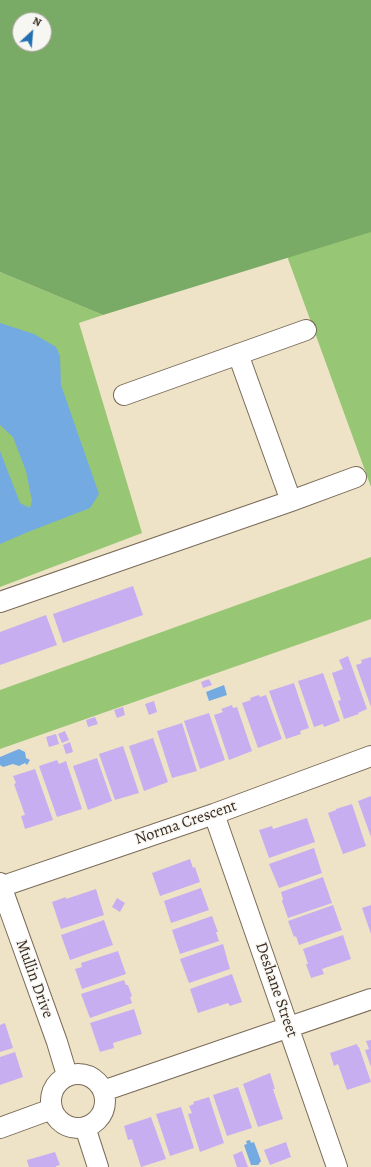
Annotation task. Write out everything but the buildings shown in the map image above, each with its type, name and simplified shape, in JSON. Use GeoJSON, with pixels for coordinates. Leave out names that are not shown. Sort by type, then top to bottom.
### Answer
{"type":"FeatureCollection","features":[{"type":"Feature","properties":{"kind":"street"},"geometry":{"type":"LineString","coordinates":[[124,395],[306,330]]}},
{"type":"Feature","properties":{"kind":"street"},"geometry":{"type":"LineString","coordinates":[[238,354],[291,502]]}},
{"type":"Feature","properties":{"kind":"street"},"geometry":{"type":"LineString","coordinates":[[0,602],[291,502],[356,477]]}},
{"type":"Feature","properties":{"kind":"street","name":"Norma Crescent"},"geometry":{"type":"LineString","coordinates":[[0,886],[214,814],[371,756]]}},
{"type":"Feature","properties":{"kind":"street","name":"Deshane Street"},"geometry":{"type":"LineString","coordinates":[[214,814],[337,1167]]}},
{"type":"Feature","properties":{"kind":"street","name":"Mullin Drive"},"geometry":{"type":"LineString","coordinates":[[0,886],[68,1076]]}},
{"type":"Feature","properties":{"kind":"street"},"geometry":{"type":"LineString","coordinates":[[103,1091],[371,999]]}},
{"type":"Feature","properties":{"kind":"street"},"geometry":{"type":"LineString","coordinates":[[77,1074],[87,1075],[97,1081],[103,1091],[105,1102],[103,1112],[96,1121],[84,1127],[75,1128],[64,1125],[56,1118],[50,1099],[53,1089],[59,1081],[68,1076],[77,1074]]}},
{"type":"Feature","properties":{"kind":"street"},"geometry":{"type":"LineString","coordinates":[[0,1128],[52,1109]]}},
{"type":"Feature","properties":{"kind":"street"},"geometry":{"type":"LineString","coordinates":[[84,1127],[98,1167]]}},
{"type":"Feature","properties":{"kind":"green space"},"geometry":{"type":"Polygon","coordinates":[[[0,0],[371,0],[371,232],[103,315],[0,272],[0,0]]]}},
{"type":"Feature","properties":{"kind":"green space"},"geometry":{"type":"Polygon","coordinates":[[[371,231],[371,487],[287,256],[371,231]]]}},
{"type":"Feature","properties":{"kind":"green space"},"geometry":{"type":"Polygon","coordinates":[[[0,272],[103,315],[79,323],[142,533],[0,587],[0,272]]]}},
{"type":"Feature","properties":{"kind":"green space"},"geometry":{"type":"Polygon","coordinates":[[[371,557],[371,619],[0,749],[0,690],[371,557]]]}},
{"type":"Feature","properties":{"kind":"water"},"geometry":{"type":"Polygon","coordinates":[[[0,323],[34,334],[56,347],[60,356],[61,385],[99,494],[90,508],[0,544],[0,451],[20,503],[30,508],[32,501],[26,471],[13,437],[0,425],[0,323]]]}},
{"type":"Feature","properties":{"kind":"water"},"geometry":{"type":"Polygon","coordinates":[[[224,685],[227,695],[209,701],[206,692],[224,685]]]}},
{"type":"Feature","properties":{"kind":"water"},"geometry":{"type":"Polygon","coordinates":[[[19,749],[25,752],[26,758],[30,760],[27,765],[25,763],[19,766],[13,764],[3,767],[0,765],[0,757],[19,749]]]}},
{"type":"Feature","properties":{"kind":"water"},"geometry":{"type":"Polygon","coordinates":[[[250,1140],[251,1143],[254,1142],[261,1161],[258,1165],[251,1165],[244,1145],[247,1144],[246,1141],[250,1140]]]}}]}
